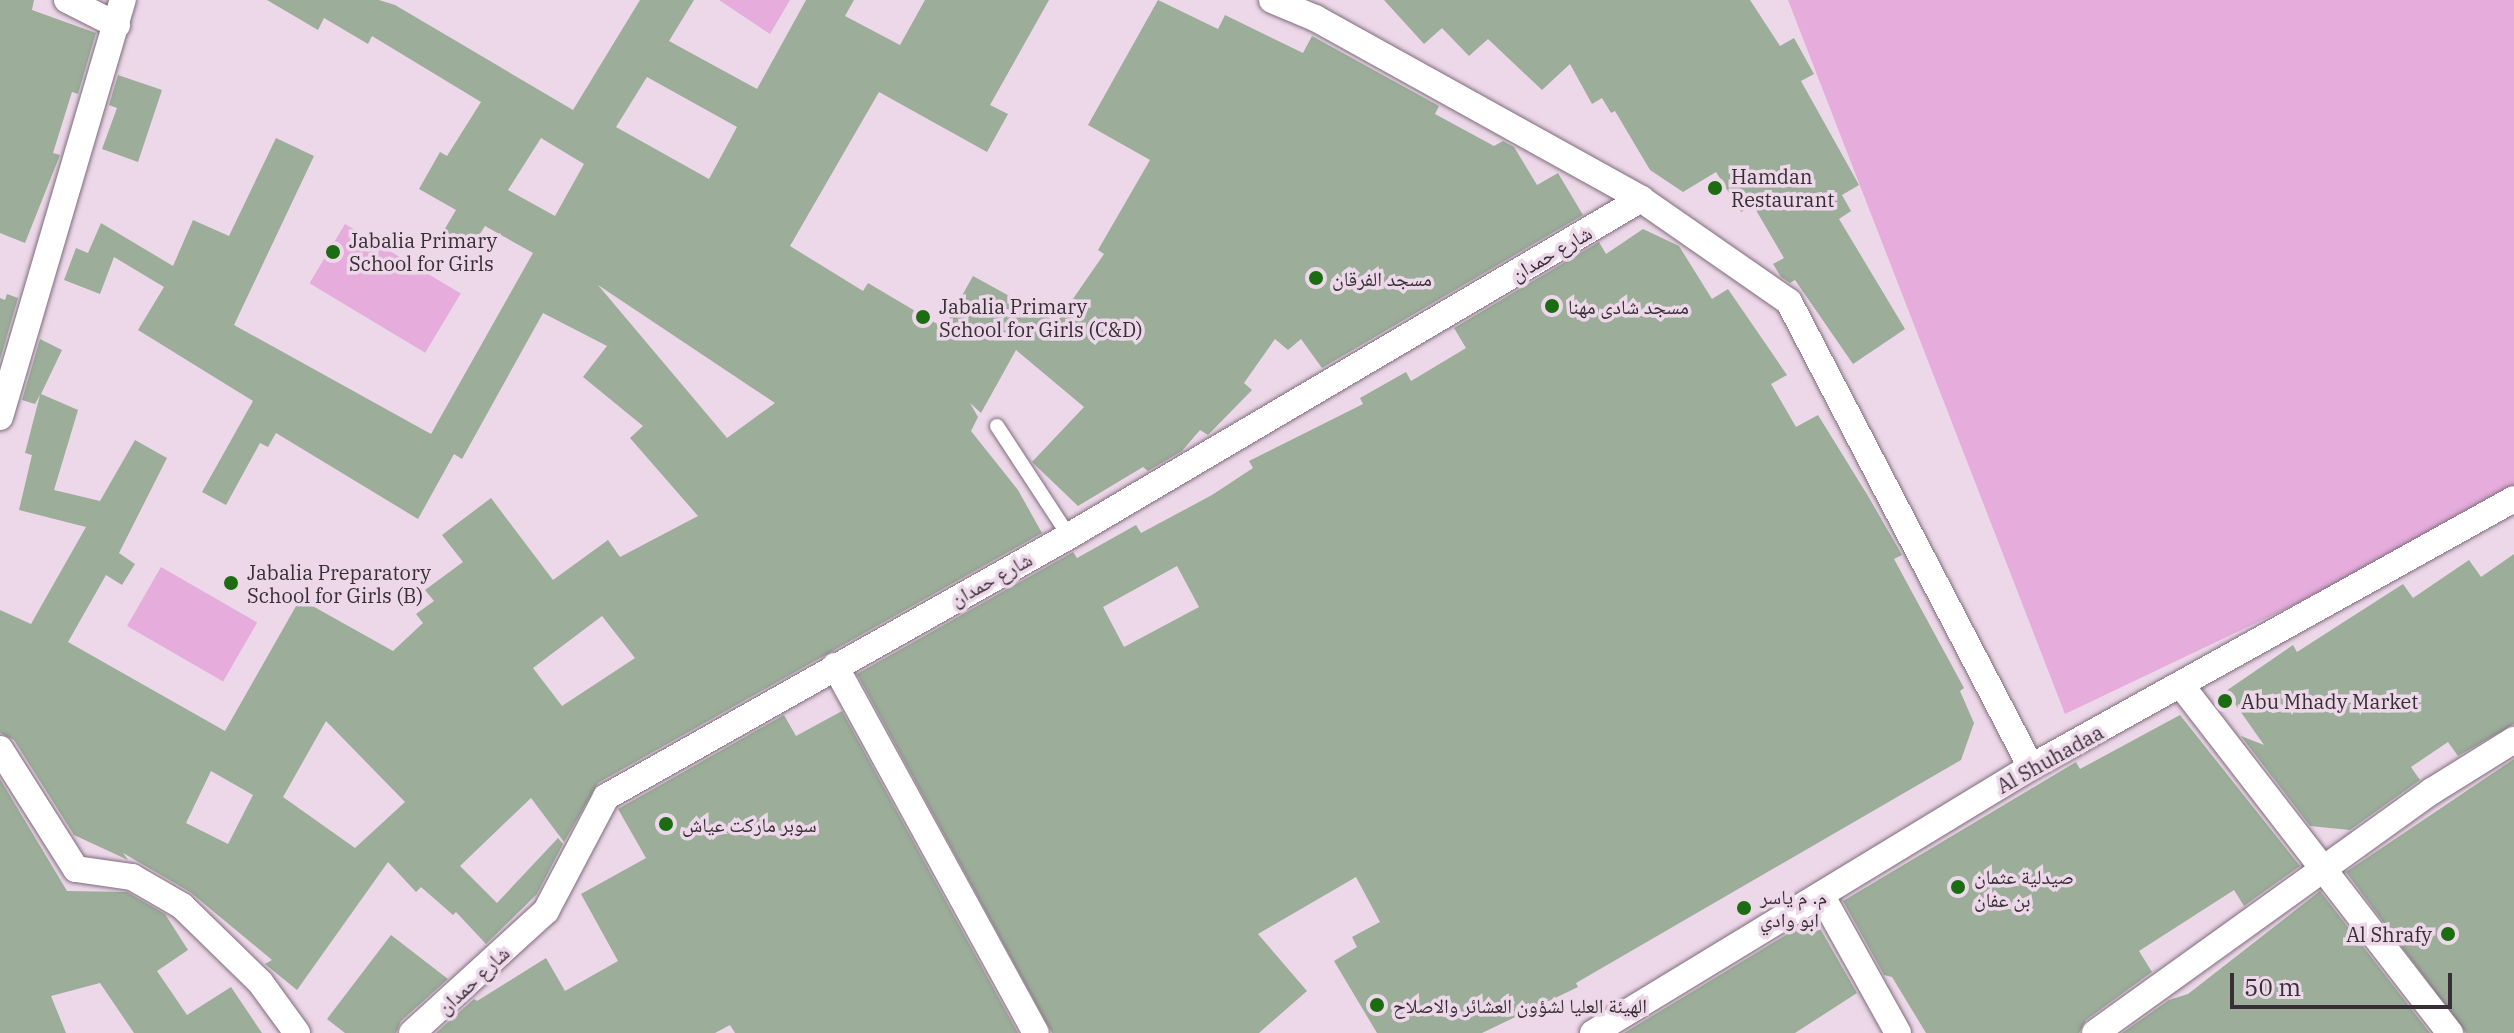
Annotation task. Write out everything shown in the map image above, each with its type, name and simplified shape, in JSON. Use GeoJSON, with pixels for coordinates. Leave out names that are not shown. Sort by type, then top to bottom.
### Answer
{"type":"FeatureCollection","features":[{"type":"Feature","properties":{"kind":"street"},"geometry":{"type":"LineString","coordinates":[[0,417],[120,12],[67,0]]}},
{"type":"Feature","properties":{"kind":"street"},"geometry":{"type":"LineString","coordinates":[[1272,0],[1315,18],[1641,199],[1789,302],[2031,767]]}},
{"type":"Feature","properties":{"kind":"street","name":"شارع حمدان"},"geometry":{"type":"LineString","coordinates":[[412,1033],[546,911],[606,797],[1069,536],[1641,199]]}},
{"type":"Feature","properties":{"kind":"street","name":"Al Shuhadaa"},"geometry":{"type":"LineString","coordinates":[[1593,1033],[1823,898],[2031,767],[2514,499]]}},
{"type":"Feature","properties":{"kind":"street"},"geometry":{"type":"LineString","coordinates":[[835,666],[1036,1033]]}},
{"type":"Feature","properties":{"kind":"street"},"geometry":{"type":"LineString","coordinates":[[2181,685],[2321,871],[2450,1033]]}},
{"type":"Feature","properties":{"kind":"street"},"geometry":{"type":"LineString","coordinates":[[2095,1033],[2321,871],[2514,740]]}},
{"type":"Feature","properties":{"kind":"street"},"geometry":{"type":"LineString","coordinates":[[0,749],[76,869],[132,877],[182,906],[260,982],[297,1033]]}},
{"type":"Feature","properties":{"kind":"street"},"geometry":{"type":"LineString","coordinates":[[1823,898],[1898,1033]]}},
{"type":"Feature","properties":{"kind":"lane"},"geometry":{"type":"LineString","coordinates":[[997,426],[1069,536]]}},
{"type":"Feature","properties":{"kind":"shaded area"},"geometry":{"type":"Polygon","coordinates":[[[719,0],[790,0],[770,34],[719,0]]]}},
{"type":"Feature","properties":{"kind":"shaded area"},"geometry":{"type":"Polygon","coordinates":[[[1788,0],[2514,0],[2514,500],[2065,714],[1788,0]]]}},
{"type":"Feature","properties":{"kind":"shaded area"},"geometry":{"type":"Polygon","coordinates":[[[345,224],[461,294],[425,353],[309,283],[345,224]]]}},
{"type":"Feature","properties":{"kind":"shaded area"},"geometry":{"type":"Polygon","coordinates":[[[161,567],[257,622],[223,681],[127,626],[161,567]]]}},
{"type":"Feature","properties":{"kind":"building"},"geometry":{"type":"Polygon","coordinates":[[[0,0],[34,0],[32,10],[96,33],[78,94],[72,92],[53,153],[60,155],[25,243],[0,233],[0,0]]]}},
{"type":"Feature","properties":{"kind":"building"},"geometry":{"type":"Polygon","coordinates":[[[267,0],[379,0],[395,5],[573,110],[640,0],[694,0],[669,41],[757,89],[806,0],[854,0],[845,16],[900,45],[925,0],[1049,0],[990,105],[1008,114],[987,152],[879,92],[790,246],[863,291],[868,283],[944,328],[973,276],[1057,322],[1104,254],[1098,250],[1150,160],[1088,125],[1158,0],[1218,29],[1225,15],[1303,53],[1312,36],[1439,106],[1435,114],[1494,146],[1503,141],[1514,147],[1537,185],[1558,173],[1583,215],[1322,368],[1301,339],[1288,350],[1275,339],[1244,383],[1252,390],[1208,435],[1200,430],[1182,451],[1148,471],[1143,467],[1078,506],[1032,462],[1084,407],[1016,350],[981,413],[970,403],[978,417],[971,431],[1018,490],[1042,533],[598,783],[564,842],[531,798],[460,866],[497,903],[558,838],[563,844],[537,894],[486,944],[456,912],[453,915],[421,887],[416,892],[388,862],[297,990],[265,964],[272,960],[190,892],[123,853],[128,860],[74,835],[14,740],[0,733],[0,610],[31,624],[86,527],[19,510],[32,455],[25,453],[40,395],[35,404],[22,400],[40,339],[62,350],[41,394],[78,410],[54,490],[100,501],[135,440],[167,458],[119,553],[135,564],[122,585],[106,575],[68,642],[225,731],[300,599],[393,651],[423,623],[416,614],[434,601],[425,590],[463,562],[442,535],[491,498],[553,580],[608,540],[620,557],[698,516],[630,438],[643,426],[583,377],[607,346],[543,313],[462,459],[454,454],[418,519],[276,433],[268,447],[260,443],[226,505],[202,492],[253,401],[138,330],[164,287],[114,257],[100,294],[64,280],[76,248],[88,253],[101,223],[173,266],[193,220],[229,236],[276,138],[314,156],[234,325],[431,434],[533,253],[485,226],[471,248],[443,232],[456,210],[419,189],[440,152],[447,156],[481,102],[372,36],[368,44],[324,18],[318,30],[267,0]],[[647,77],[616,127],[709,179],[737,127],[647,77]],[[541,138],[508,190],[555,216],[584,164],[541,138]],[[598,285],[727,438],[775,403],[598,285]],[[602,616],[533,668],[562,706],[635,658],[602,616]],[[326,721],[283,797],[355,848],[405,802],[326,721]],[[211,771],[186,823],[228,844],[253,795],[211,771]]]}},
{"type":"Feature","properties":{"kind":"building"},"geometry":{"type":"Polygon","coordinates":[[[1384,0],[1750,0],[1780,46],[1794,38],[1814,74],[1801,81],[1859,185],[1842,195],[1851,211],[1839,219],[1905,329],[1853,364],[1795,280],[1790,283],[1781,277],[1773,264],[1784,258],[1753,205],[1741,212],[1716,172],[1683,192],[1650,170],[1615,111],[1611,113],[1602,98],[1592,104],[1570,64],[1542,90],[1488,39],[1469,56],[1442,28],[1424,44],[1384,0]]]}},
{"type":"Feature","properties":{"kind":"building"},"geometry":{"type":"Polygon","coordinates":[[[118,75],[162,90],[138,162],[102,149],[117,108],[109,105],[118,75]]]}},
{"type":"Feature","properties":{"kind":"building"},"geometry":{"type":"Polygon","coordinates":[[[1643,229],[1679,246],[1712,299],[1728,289],[1787,375],[1771,384],[1796,427],[1818,415],[1902,555],[1894,559],[1964,688],[1960,691],[1974,723],[1961,760],[1576,983],[1578,987],[1482,1033],[1377,1033],[1334,961],[1357,947],[1352,937],[1380,922],[1356,877],[1258,934],[1307,991],[1259,1033],[1052,1033],[857,674],[1073,552],[1077,558],[1136,525],[1141,533],[1212,495],[1253,468],[1249,461],[1363,404],[1360,398],[1406,372],[1411,381],[1466,348],[1454,328],[1599,242],[1606,254],[1643,229]],[[1177,566],[1103,607],[1124,647],[1199,607],[1177,566]]]}},
{"type":"Feature","properties":{"kind":"building"},"geometry":{"type":"Polygon","coordinates":[[[7,294],[18,298],[0,360],[0,298],[5,300],[7,294]]]}},
{"type":"Feature","properties":{"kind":"building"},"geometry":{"type":"Polygon","coordinates":[[[2514,554],[2514,724],[2458,756],[2448,742],[2411,767],[2420,780],[2350,830],[2310,826],[2241,736],[2264,745],[2226,691],[2293,645],[2297,652],[2403,584],[2413,598],[2469,560],[2481,577],[2514,554]]]}},
{"type":"Feature","properties":{"kind":"building"},"geometry":{"type":"Polygon","coordinates":[[[842,711],[1018,1033],[735,1033],[730,1025],[715,1033],[436,1033],[474,999],[477,1001],[546,958],[565,991],[618,961],[581,894],[646,858],[618,809],[784,715],[796,736],[842,711]]]}},
{"type":"Feature","properties":{"kind":"building"},"geometry":{"type":"Polygon","coordinates":[[[2180,715],[2300,866],[2244,906],[2234,890],[2139,951],[2152,972],[2086,1020],[2079,1033],[1926,1033],[1892,977],[1884,975],[1843,901],[2076,762],[2080,769],[2180,715]]]}},
{"type":"Feature","properties":{"kind":"building"},"geometry":{"type":"Polygon","coordinates":[[[2514,759],[2514,1033],[2466,1033],[2346,872],[2514,759]]]}},
{"type":"Feature","properties":{"kind":"building"},"geometry":{"type":"Polygon","coordinates":[[[0,779],[67,891],[127,892],[165,914],[188,950],[157,971],[187,1015],[231,987],[262,1033],[134,1033],[100,983],[51,996],[66,1033],[0,1033],[0,779]]]}},
{"type":"Feature","properties":{"kind":"building"},"geometry":{"type":"Polygon","coordinates":[[[2320,891],[2430,1033],[2122,1033],[2169,1000],[2188,994],[2320,891]]]}},
{"type":"Feature","properties":{"kind":"building"},"geometry":{"type":"Polygon","coordinates":[[[1814,918],[1857,993],[1795,1033],[1624,1033],[1814,918]]]}},
{"type":"Feature","properties":{"kind":"building"},"geometry":{"type":"Polygon","coordinates":[[[391,935],[448,979],[401,1021],[396,1033],[345,1033],[327,1019],[391,935]]]}},
{"type":"Feature","properties":{"kind":"place","name":"Hamdan Restaurant"},"geometry":{"type":"Point","coordinates":[1715,188]}},
{"type":"Feature","properties":{"kind":"place","name":"Jabalia Primary School for Girls"},"geometry":{"type":"Point","coordinates":[333,252]}},
{"type":"Feature","properties":{"kind":"place","name":"مسجد الفرقان"},"geometry":{"type":"Point","coordinates":[1316,278]}},
{"type":"Feature","properties":{"kind":"place","name":"مسجد شادى مهنا"},"geometry":{"type":"Point","coordinates":[1552,306]}},
{"type":"Feature","properties":{"kind":"place","name":"Jabalia Primary School for Girls (C&D)"},"geometry":{"type":"Point","coordinates":[923,317]}},
{"type":"Feature","properties":{"kind":"place","name":"Jabalia Preparatory School for Girls (B)"},"geometry":{"type":"Point","coordinates":[231,583]}},
{"type":"Feature","properties":{"kind":"place","name":"Abu Mhady Market"},"geometry":{"type":"Point","coordinates":[2225,701]}},
{"type":"Feature","properties":{"kind":"place","name":"سوبر ماركت عياش"},"geometry":{"type":"Point","coordinates":[666,824]}},
{"type":"Feature","properties":{"kind":"place","name":"صيدلية عثمان بن عفان"},"geometry":{"type":"Point","coordinates":[1958,887]}},
{"type":"Feature","properties":{"kind":"place","name":"م. م ياسر ابو وادي"},"geometry":{"type":"Point","coordinates":[1744,908]}},
{"type":"Feature","properties":{"kind":"place","name":"Al Shrafy"},"geometry":{"type":"Point","coordinates":[2448,934]}},
{"type":"Feature","properties":{"kind":"place","name":"الهيئة العليا لشؤون العشائر والاصلاح"},"geometry":{"type":"Point","coordinates":[1377,1005]}}]}
